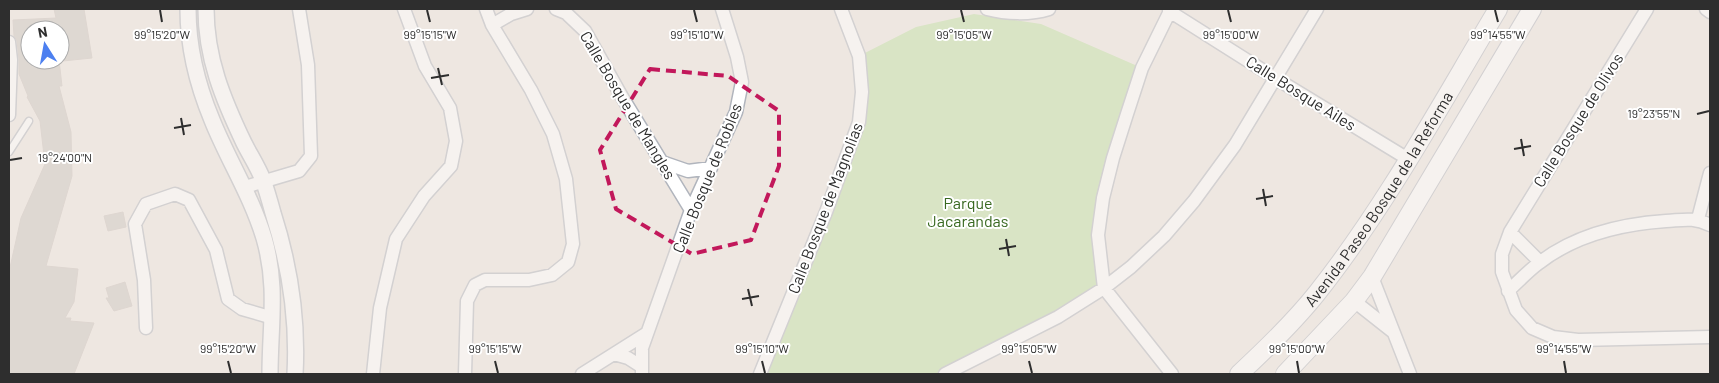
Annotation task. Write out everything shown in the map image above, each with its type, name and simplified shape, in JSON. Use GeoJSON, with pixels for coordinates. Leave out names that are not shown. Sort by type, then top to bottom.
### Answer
{"type":"FeatureCollection","features":[{"type":"Feature","properties":{"kind":"main road","name":"Avenida Paseo Bosque de la Reforma"},"geometry":{"type":"LineString","coordinates":[[1238,374],[1275,340],[1317,293],[1358,236],[1408,159],[1498,9]]}},
{"type":"Feature","properties":{"kind":"main road","name":"Avenida Paseo Bosque de la Reforma"},"geometry":{"type":"LineString","coordinates":[[1286,374],[1354,301],[1372,277],[1532,9]]}},
{"type":"Feature","properties":{"kind":"street"},"geometry":{"type":"LineString","coordinates":[[188,9],[190,41],[197,80],[212,121],[245,186],[264,238],[271,272],[274,305],[270,374]]}},
{"type":"Feature","properties":{"kind":"street"},"geometry":{"type":"LineString","coordinates":[[206,9],[208,48],[214,73],[224,101],[263,181],[280,233],[291,286],[296,346],[295,374]]}},
{"type":"Feature","properties":{"kind":"street"},"geometry":{"type":"LineString","coordinates":[[245,186],[299,171],[311,156],[308,65],[299,9]]}},
{"type":"Feature","properties":{"kind":"street"},"geometry":{"type":"LineString","coordinates":[[373,374],[380,308],[396,239],[424,196],[451,166],[456,141],[450,108],[425,66],[404,9]]}},
{"type":"Feature","properties":{"kind":"street"},"geometry":{"type":"LineString","coordinates":[[465,374],[467,301],[475,285],[485,280],[529,280],[552,276],[568,262],[573,244],[566,179],[553,134],[492,25],[486,9]]}},
{"type":"Feature","properties":{"kind":"street"},"geometry":{"type":"LineString","coordinates":[[492,25],[511,14],[527,9]]}},
{"type":"Feature","properties":{"kind":"street","name":"Calle Bosque de Mangles"},"geometry":{"type":"LineString","coordinates":[[556,9],[566,13],[585,32],[691,210]]}},
{"type":"Feature","properties":{"kind":"street","name":"Calle Bosque de Robles"},"geometry":{"type":"LineString","coordinates":[[642,371],[642,348],[691,210],[736,112],[742,82],[737,57],[722,9]]}},
{"type":"Feature","properties":{"kind":"street","name":"Calle Bosque de Magnolias"},"geometry":{"type":"LineString","coordinates":[[760,374],[826,212],[860,122],[862,92],[859,56],[841,9]]}},
{"type":"Feature","properties":{"kind":"street"},"geometry":{"type":"LineString","coordinates":[[987,9],[1040,12],[1049,9]]}},
{"type":"Feature","properties":{"kind":"street"},"geometry":{"type":"LineString","coordinates":[[945,374],[1058,317],[1104,288],[1131,267],[1164,236],[1194,201],[1235,145],[1317,9]]}},
{"type":"Feature","properties":{"kind":"street","name":"Calle Bosque de Olivos"},"geometry":{"type":"LineString","coordinates":[[1647,9],[1510,232],[1502,254],[1502,272],[1516,310],[1532,328],[1553,337],[1578,340],[1710,337]]}},
{"type":"Feature","properties":{"kind":"street"},"geometry":{"type":"LineString","coordinates":[[1706,9],[1710,12]]}},
{"type":"Feature","properties":{"kind":"street"},"geometry":{"type":"LineString","coordinates":[[1170,10],[1142,68],[1113,158],[1103,198],[1098,235],[1104,288],[1172,374]]}},
{"type":"Feature","properties":{"kind":"street","name":"Calle Bosque Ailes"},"geometry":{"type":"LineString","coordinates":[[1170,10],[1275,78],[1408,159]]}},
{"type":"Feature","properties":{"kind":"street"},"geometry":{"type":"LineString","coordinates":[[9,42],[11,60],[9,114]]}},
{"type":"Feature","properties":{"kind":"street"},"geometry":{"type":"LineString","coordinates":[[662,162],[688,171],[711,168]]}},
{"type":"Feature","properties":{"kind":"street"},"geometry":{"type":"LineString","coordinates":[[1698,219],[1710,173]]}},
{"type":"Feature","properties":{"kind":"street"},"geometry":{"type":"LineString","coordinates":[[146,328],[144,280],[135,224],[146,204],[175,194],[189,200],[216,250],[228,299],[242,309],[272,318]]}},
{"type":"Feature","properties":{"kind":"street"},"geometry":{"type":"LineString","coordinates":[[1508,291],[1540,262],[1573,243],[1611,228],[1646,222],[1698,219],[1710,226]]}},
{"type":"Feature","properties":{"kind":"street"},"geometry":{"type":"LineString","coordinates":[[1510,232],[1540,262]]}},
{"type":"Feature","properties":{"kind":"street"},"geometry":{"type":"LineString","coordinates":[[1372,277],[1410,374]]}},
{"type":"Feature","properties":{"kind":"street"},"geometry":{"type":"LineString","coordinates":[[1354,301],[1392,330]]}},
{"type":"Feature","properties":{"kind":"street"},"geometry":{"type":"LineString","coordinates":[[582,374],[648,333]]}},
{"type":"Feature","properties":{"kind":"street"},"geometry":{"type":"LineString","coordinates":[[614,354],[628,358],[642,371]]}},
{"type":"Feature","properties":{"kind":"lane"},"geometry":{"type":"LineString","coordinates":[[9,152],[29,121]]}},
{"type":"Feature","properties":{"kind":"highlighted area"},"geometry":{"type":"Polygon","coordinates":[[[650,69],[728,76],[779,111],[779,166],[751,240],[692,254],[616,209],[600,150],[650,69]]]}},
{"type":"Feature","properties":{"kind":"green space","name":"Parque Jacarandas"},"geometry":{"type":"Polygon","coordinates":[[[974,14],[1041,24],[1142,68],[1103,203],[1104,288],[945,374],[765,374],[859,122],[859,56],[916,27],[974,14]]]}},
{"type":"Feature","properties":{"kind":"building"},"geometry":{"type":"Polygon","coordinates":[[[54,9],[84,9],[92,58],[70,60],[70,20],[20,20],[20,70],[60,70],[62,86],[59,86],[71,132],[72,176],[46,266],[78,269],[74,302],[65,318],[71,318],[70,321],[94,323],[74,374],[9,374],[9,272],[21,218],[45,164],[40,121],[27,97],[19,74],[17,41],[14,36],[13,20],[56,18],[54,9]]]}},
{"type":"Feature","properties":{"kind":"building"},"geometry":{"type":"Polygon","coordinates":[[[123,212],[126,227],[108,231],[104,216],[123,212]]]}},
{"type":"Feature","properties":{"kind":"building"},"geometry":{"type":"Polygon","coordinates":[[[125,282],[132,306],[114,311],[106,298],[109,298],[106,288],[125,282]]]}}]}
